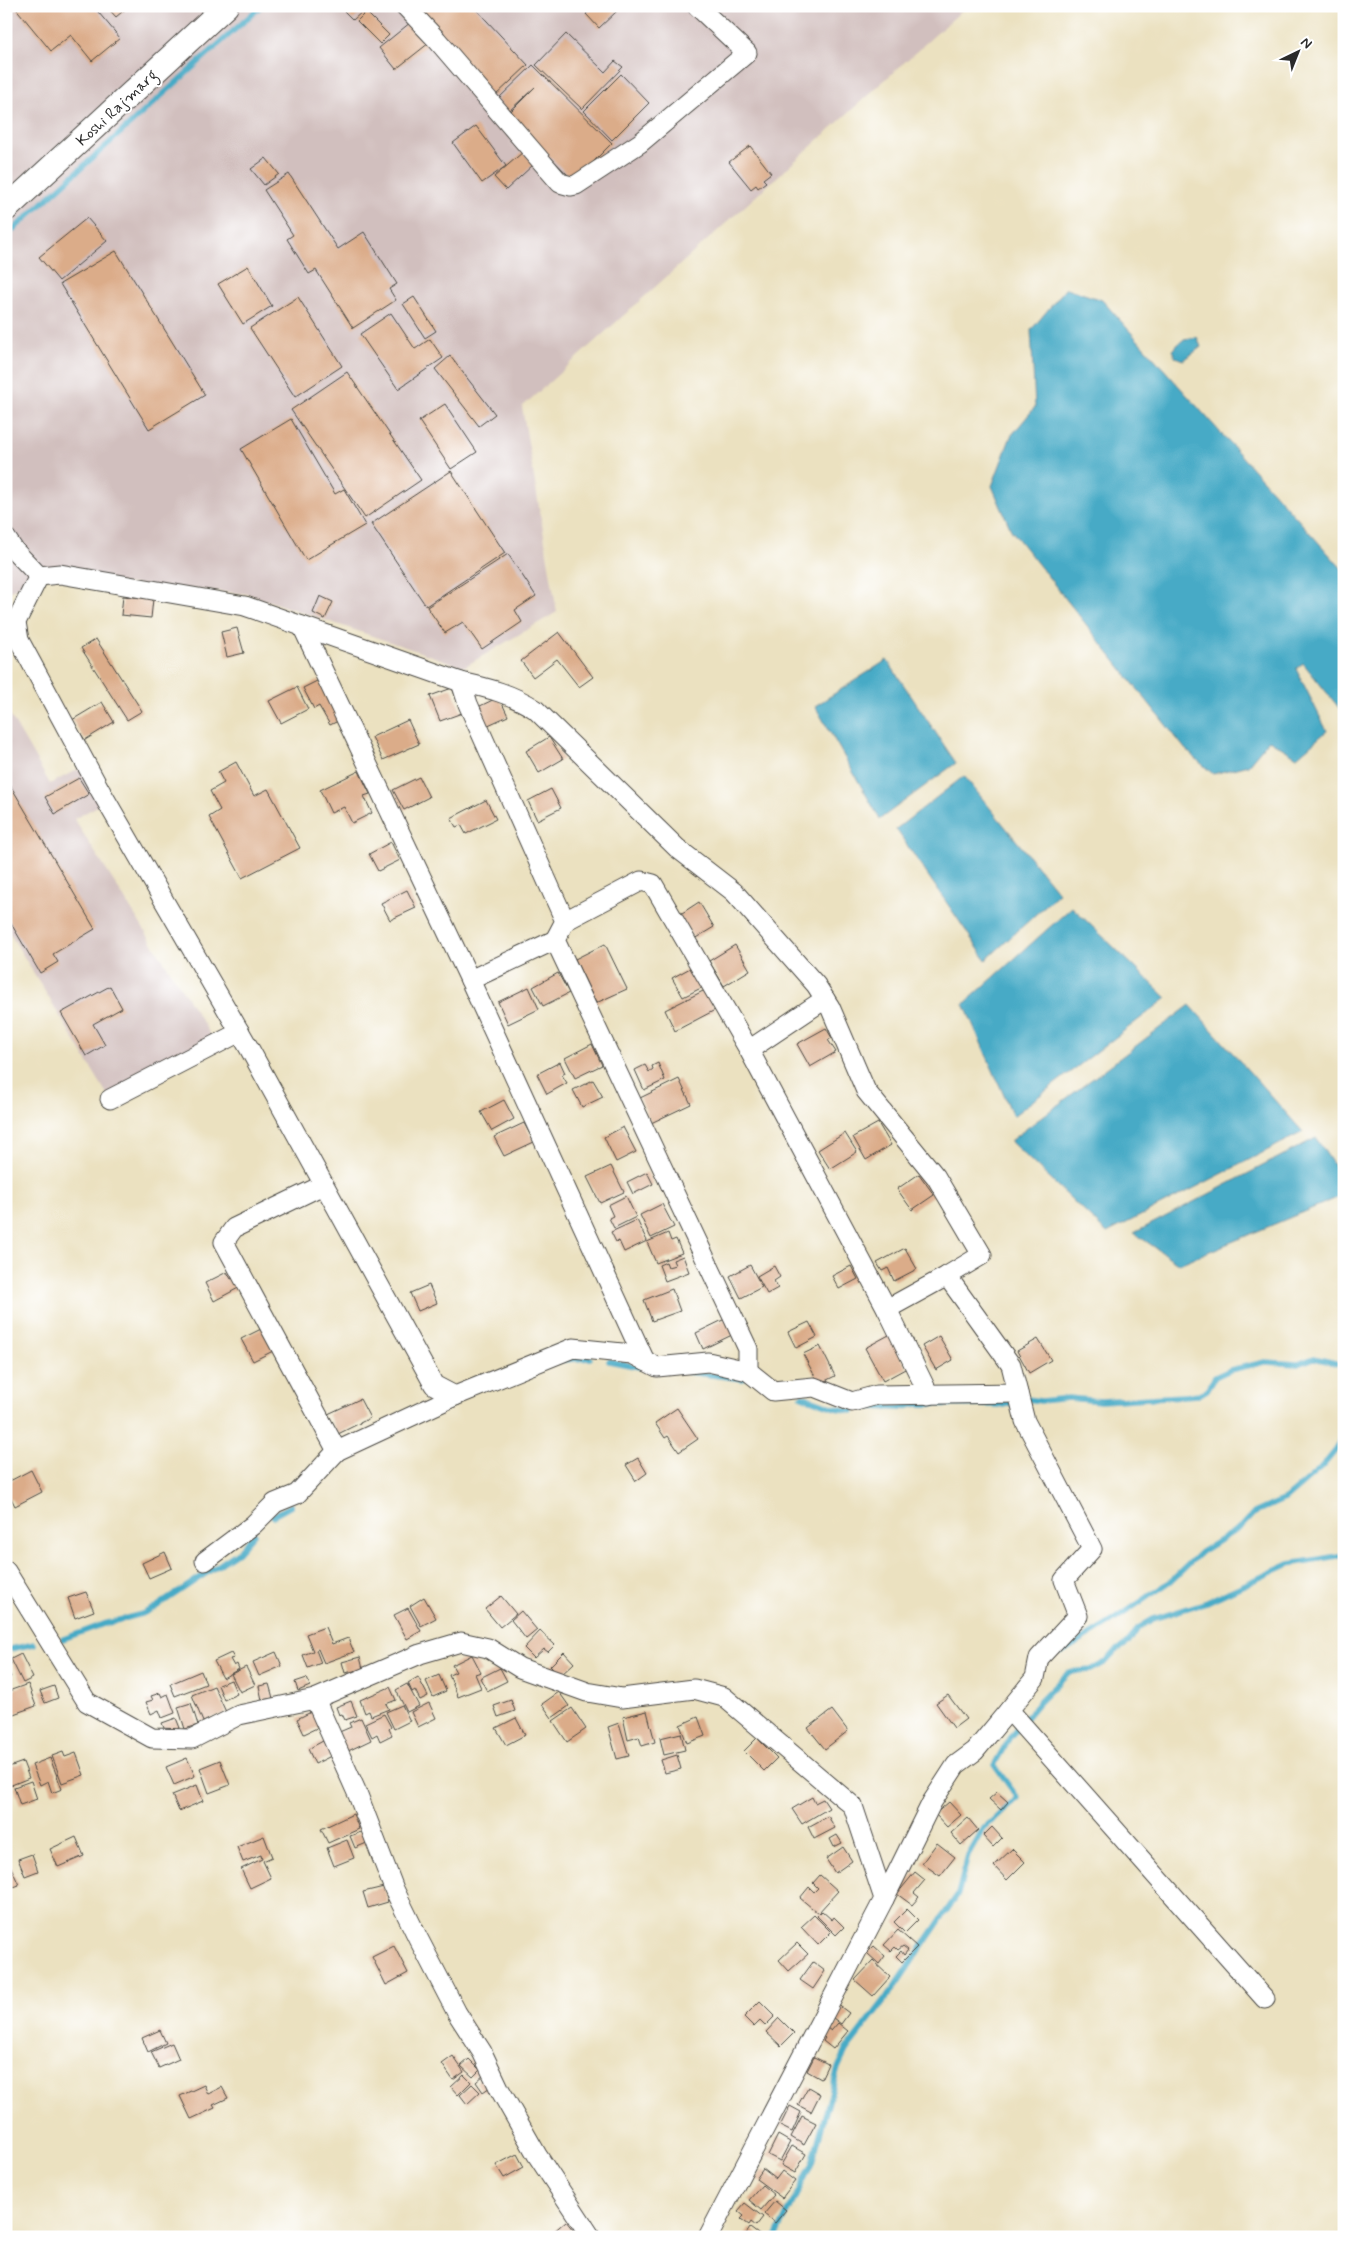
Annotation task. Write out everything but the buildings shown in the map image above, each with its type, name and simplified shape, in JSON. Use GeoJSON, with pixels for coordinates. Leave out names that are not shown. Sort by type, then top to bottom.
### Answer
{"type":"FeatureCollection","features":[{"type":"Feature","properties":{"kind":"main road","name":"Koshi Rajmarg"},"geometry":{"type":"LineString","coordinates":[[6,209],[226,6]]}},
{"type":"Feature","properties":{"kind":"street"},"geometry":{"type":"LineString","coordinates":[[405,6],[437,40],[560,182],[570,186],[576,185],[640,142],[747,53],[698,6]]}},
{"type":"Feature","properties":{"kind":"street"},"geometry":{"type":"LineString","coordinates":[[6,538],[14,550],[39,576]]}},
{"type":"Feature","properties":{"kind":"street"},"geometry":{"type":"LineString","coordinates":[[39,576],[60,574],[245,606],[461,682],[494,689],[521,700],[535,709],[677,848],[734,892],[816,985],[825,999],[866,1091],[936,1177],[982,1255],[887,1309]]}},
{"type":"Feature","properties":{"kind":"street"},"geometry":{"type":"LineString","coordinates":[[39,576],[16,622],[19,640],[100,790],[240,1032],[434,1385],[455,1396]]}},
{"type":"Feature","properties":{"kind":"street"},"geometry":{"type":"LineString","coordinates":[[302,626],[470,980],[644,1360]]}},
{"type":"Feature","properties":{"kind":"street"},"geometry":{"type":"LineString","coordinates":[[461,682],[468,704],[565,921]]}},
{"type":"Feature","properties":{"kind":"street"},"geometry":{"type":"LineString","coordinates":[[470,980],[555,940],[565,921],[640,882],[653,884],[749,1050],[887,1309],[929,1395]]}},
{"type":"Feature","properties":{"kind":"street"},"geometry":{"type":"LineString","coordinates":[[555,940],[748,1349],[748,1371]]}},
{"type":"Feature","properties":{"kind":"street"},"geometry":{"type":"LineString","coordinates":[[749,1050],[825,999]]}},
{"type":"Feature","properties":{"kind":"street"},"geometry":{"type":"LineString","coordinates":[[110,1098],[240,1032]]}},
{"type":"Feature","properties":{"kind":"street"},"geometry":{"type":"LineString","coordinates":[[324,1186],[234,1228],[224,1242],[337,1452]]}},
{"type":"Feature","properties":{"kind":"street"},"geometry":{"type":"LineString","coordinates":[[708,2237],[884,1899],[932,1802],[956,1765],[1017,1719],[1035,1678],[1039,1658],[1078,1616],[1064,1580],[1092,1549],[1025,1421],[1011,1365],[947,1276]]}},
{"type":"Feature","properties":{"kind":"street"},"geometry":{"type":"LineString","coordinates":[[205,1561],[254,1525],[275,1503],[297,1494],[337,1452],[455,1396],[573,1348],[632,1354],[657,1366],[708,1362],[748,1371],[774,1391],[814,1388],[852,1402],[877,1395],[1018,1393]]}},
{"type":"Feature","properties":{"kind":"street"},"geometry":{"type":"LineString","coordinates":[[6,1571],[87,1702],[152,1738],[192,1739],[239,1715],[315,1699],[420,1654],[461,1642],[488,1648],[520,1668],[587,1692],[622,1698],[694,1690],[724,1697],[853,1806],[884,1899]]}},
{"type":"Feature","properties":{"kind":"street"},"geometry":{"type":"LineString","coordinates":[[315,1699],[358,1795],[394,1890],[418,1938],[464,2026],[482,2052],[500,2090],[537,2156],[591,2237]]}},
{"type":"Feature","properties":{"kind":"street"},"geometry":{"type":"LineString","coordinates":[[1017,1719],[1265,1999]]}},
{"type":"Feature","properties":{"kind":"shaded area"},"geometry":{"type":"Polygon","coordinates":[[[6,6],[967,6],[522,407],[557,612],[464,667],[248,594],[39,576],[6,593],[6,6]]]}},
{"type":"Feature","properties":{"kind":"shaded area"},"geometry":{"type":"Polygon","coordinates":[[[6,708],[50,784],[82,767],[103,803],[74,819],[217,1045],[110,1099],[6,927],[6,708]]]}},
{"type":"Feature","properties":{"kind":"water"},"geometry":{"type":"Polygon","coordinates":[[[1066,288],[1102,300],[1344,571],[1344,714],[1303,663],[1296,669],[1327,731],[1297,757],[1269,740],[1248,765],[1213,774],[1186,750],[1011,530],[992,486],[1011,436],[1035,407],[1031,330],[1066,288]]]}},
{"type":"Feature","properties":{"kind":"water"},"geometry":{"type":"Polygon","coordinates":[[[1197,337],[1201,347],[1184,360],[1175,357],[1172,350],[1184,339],[1197,337]]]}},
{"type":"Feature","properties":{"kind":"water"},"geometry":{"type":"Polygon","coordinates":[[[887,660],[956,763],[880,819],[815,706],[887,660]]]}},
{"type":"Feature","properties":{"kind":"water"},"geometry":{"type":"Polygon","coordinates":[[[964,776],[1059,893],[986,960],[896,829],[964,776]]]}},
{"type":"Feature","properties":{"kind":"water"},"geometry":{"type":"Polygon","coordinates":[[[1072,907],[1167,998],[1013,1116],[964,1004],[1072,907]]]}},
{"type":"Feature","properties":{"kind":"water"},"geometry":{"type":"Polygon","coordinates":[[[1190,1005],[1303,1132],[1107,1233],[1010,1141],[1190,1005]]]}},
{"type":"Feature","properties":{"kind":"water"},"geometry":{"type":"Polygon","coordinates":[[[1316,1138],[1344,1181],[1344,1195],[1179,1264],[1134,1233],[1316,1138]]]}},
{"type":"Feature","properties":{"kind":"waterway"},"geometry":{"type":"LineString","coordinates":[[6,236],[261,6]]}},
{"type":"Feature","properties":{"kind":"waterway"},"geometry":{"type":"LineString","coordinates":[[562,1360],[590,1358]]}},
{"type":"Feature","properties":{"kind":"waterway"},"geometry":{"type":"LineString","coordinates":[[864,1407],[900,1408],[917,1404],[1004,1405],[1026,1399],[1041,1401],[1068,1398],[1101,1401],[1199,1395],[1207,1390],[1215,1377],[1230,1370],[1265,1362],[1298,1364],[1314,1358],[1344,1365]]}},
{"type":"Feature","properties":{"kind":"waterway"},"geometry":{"type":"LineString","coordinates":[[609,1361],[639,1367]]}},
{"type":"Feature","properties":{"kind":"waterway"},"geometry":{"type":"LineString","coordinates":[[688,1372],[743,1379]]}},
{"type":"Feature","properties":{"kind":"waterway"},"geometry":{"type":"LineString","coordinates":[[802,1396],[835,1408],[852,1411]]}},
{"type":"Feature","properties":{"kind":"waterway"},"geometry":{"type":"LineString","coordinates":[[1062,1652],[1111,1622],[1171,1581],[1201,1552],[1241,1527],[1254,1513],[1285,1499],[1322,1467],[1336,1450],[1344,1429]]}},
{"type":"Feature","properties":{"kind":"waterway"},"geometry":{"type":"LineString","coordinates":[[273,1516],[291,1506]]}},
{"type":"Feature","properties":{"kind":"waterway"},"geometry":{"type":"LineString","coordinates":[[63,1639],[104,1624],[142,1614],[156,1607],[238,1552],[254,1534]]}},
{"type":"Feature","properties":{"kind":"waterway"},"geometry":{"type":"LineString","coordinates":[[776,2237],[812,2163],[838,2068],[847,2049],[894,1988],[958,1894],[968,1856],[984,1828],[1018,1798],[994,1765],[1010,1737],[1039,1702],[1069,1672],[1091,1670],[1106,1662],[1116,1651],[1129,1642],[1138,1628],[1153,1619],[1207,1602],[1289,1564],[1344,1555]]}},
{"type":"Feature","properties":{"kind":"waterway"},"geometry":{"type":"LineString","coordinates":[[6,1650],[34,1644]]}}]}
